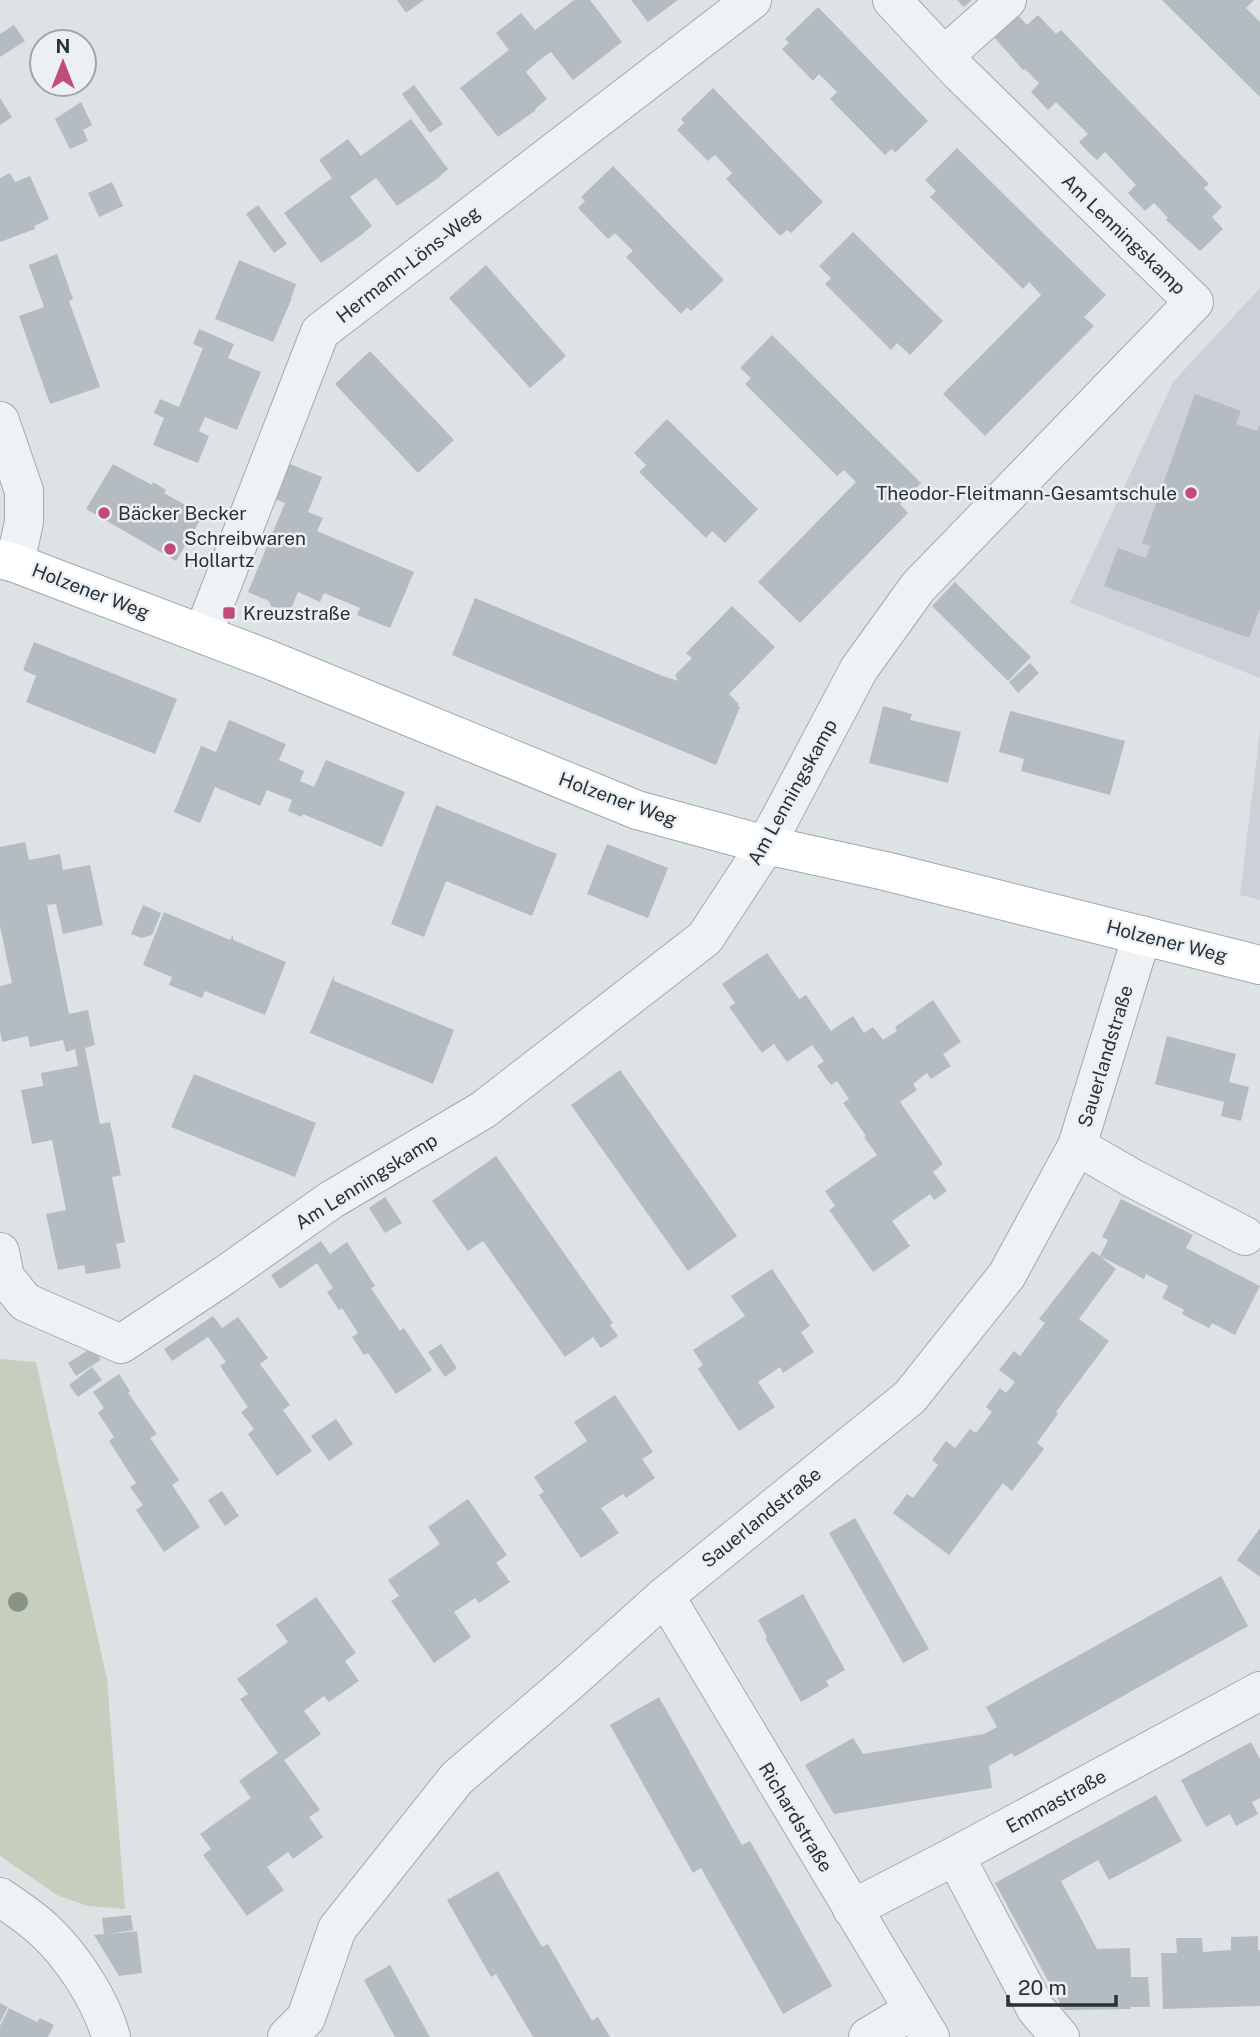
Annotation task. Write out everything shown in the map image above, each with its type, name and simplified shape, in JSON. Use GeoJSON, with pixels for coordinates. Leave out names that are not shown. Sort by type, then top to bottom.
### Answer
{"type":"FeatureCollection","features":[{"type":"Feature","properties":{"kind":"main road","name":"Holzener Weg"},"geometry":{"type":"LineString","coordinates":[[7,561],[203,634],[637,810],[766,845],[884,871],[1260,965]]}},
{"type":"Feature","properties":{"kind":"street","name":"Hermann-Löns-Weg"},"geometry":{"type":"LineString","coordinates":[[203,634],[320,332],[752,0]]}},
{"type":"Feature","properties":{"kind":"street"},"geometry":{"type":"LineString","coordinates":[[892,0],[951,64],[1007,0]]}},
{"type":"Feature","properties":{"kind":"street","name":"Am Lenningskamp"},"geometry":{"type":"LineString","coordinates":[[0,1252],[5,1277],[25,1302],[121,1344],[331,1200],[483,1110],[705,938],[766,845],[859,669],[918,587],[1194,302],[951,64]]}},
{"type":"Feature","properties":{"kind":"street"},"geometry":{"type":"LineString","coordinates":[[0,421],[24,491],[24,522],[7,561]]}},
{"type":"Feature","properties":{"kind":"street","name":"Sauerlandstraße"},"geometry":{"type":"LineString","coordinates":[[287,2037],[306,2018],[337,1929],[457,1778],[665,1595],[910,1396],[1007,1275],[1077,1146],[1142,935]]}},
{"type":"Feature","properties":{"kind":"street"},"geometry":{"type":"LineString","coordinates":[[1077,1146],[1132,1178],[1245,1236]]}},
{"type":"Feature","properties":{"kind":"street","name":"Richardstraße"},"geometry":{"type":"LineString","coordinates":[[665,1595],[922,2024]]}},
{"type":"Feature","properties":{"kind":"street","name":"Emmastraße"},"geometry":{"type":"LineString","coordinates":[[852,1909],[1260,1691]]}},
{"type":"Feature","properties":{"kind":"street"},"geometry":{"type":"LineString","coordinates":[[955,1856],[1036,2009],[1060,2037]]}},
{"type":"Feature","properties":{"kind":"street"},"geometry":{"type":"LineString","coordinates":[[0,1897],[45,1931],[71,1961],[91,1992],[108,2035]]}},
{"type":"Feature","properties":{"kind":"street"},"geometry":{"type":"LineString","coordinates":[[868,2037],[922,2024]]}},
{"type":"Feature","properties":{"kind":"shaded area","name":"Theodor-Fleitmann-Gesamtschule"},"geometry":{"type":"Polygon","coordinates":[[[1260,288],[1260,678],[1070,603],[1173,382],[1260,288]]]}},
{"type":"Feature","properties":{"kind":"shaded area"},"geometry":{"type":"Polygon","coordinates":[[[1260,730],[1260,900],[1240,895],[1260,730]]]}},
{"type":"Feature","properties":{"kind":"green space"},"geometry":{"type":"Polygon","coordinates":[[[0,1359],[36,1362],[107,1679],[125,1909],[88,1906],[57,1895],[0,1856],[0,1359]]]}},
{"type":"Feature","properties":{"kind":"building"},"geometry":{"type":"Polygon","coordinates":[[[397,0],[424,0],[406,13],[397,0]]]}},
{"type":"Feature","properties":{"kind":"building"},"geometry":{"type":"Polygon","coordinates":[[[574,0],[590,0],[622,42],[573,80],[551,52],[538,61],[526,72],[547,99],[498,137],[460,88],[509,50],[496,33],[521,13],[535,30],[574,0]]]}},
{"type":"Feature","properties":{"kind":"building"},"geometry":{"type":"Polygon","coordinates":[[[631,0],[678,0],[648,22],[631,0]]]}},
{"type":"Feature","properties":{"kind":"building"},"geometry":{"type":"Polygon","coordinates":[[[957,0],[972,0],[964,7],[957,0]]]}},
{"type":"Feature","properties":{"kind":"building"},"geometry":{"type":"Polygon","coordinates":[[[1162,0],[1254,0],[1246,8],[1260,22],[1260,97],[1162,0]]]}},
{"type":"Feature","properties":{"kind":"building"},"geometry":{"type":"Polygon","coordinates":[[[818,7],[928,121],[895,153],[892,149],[885,155],[830,99],[837,92],[819,74],[813,81],[782,49],[789,43],[785,39],[818,7]]]}},
{"type":"Feature","properties":{"kind":"building"},"geometry":{"type":"Polygon","coordinates":[[[1016,13],[1027,25],[1038,15],[1056,34],[1061,30],[1209,184],[1204,188],[1222,207],[1212,217],[1223,229],[1200,251],[1166,220],[1168,218],[1154,203],[1145,211],[1128,193],[1136,185],[1105,152],[1097,160],[1088,152],[1079,142],[1088,134],[1056,102],[1048,110],[1031,92],[1039,83],[1023,70],[993,36],[1016,13]]]}},
{"type":"Feature","properties":{"kind":"building"},"geometry":{"type":"Polygon","coordinates":[[[14,25],[25,41],[0,57],[0,34],[14,25]]]}},
{"type":"Feature","properties":{"kind":"building"},"geometry":{"type":"Polygon","coordinates":[[[414,85],[443,124],[430,133],[402,94],[414,85]]]}},
{"type":"Feature","properties":{"kind":"building"},"geometry":{"type":"Polygon","coordinates":[[[713,88],[823,202],[791,233],[787,230],[780,236],[726,179],[732,173],[715,155],[708,161],[677,130],[684,123],[681,119],[713,88]]]}},
{"type":"Feature","properties":{"kind":"building"},"geometry":{"type":"Polygon","coordinates":[[[0,98],[12,117],[0,125],[0,98]]]}},
{"type":"Feature","properties":{"kind":"building"},"geometry":{"type":"Polygon","coordinates":[[[81,102],[92,125],[83,130],[88,141],[70,149],[55,119],[81,102]]]}},
{"type":"Feature","properties":{"kind":"building"},"geometry":{"type":"Polygon","coordinates":[[[411,119],[448,169],[397,206],[376,178],[350,197],[372,226],[321,263],[284,213],[332,178],[319,160],[348,139],[361,156],[411,119]]]}},
{"type":"Feature","properties":{"kind":"building"},"geometry":{"type":"Polygon","coordinates":[[[957,148],[1106,295],[1084,317],[1094,326],[985,436],[943,394],[1041,295],[1029,282],[1023,289],[930,197],[936,191],[925,180],[957,148]]]}},
{"type":"Feature","properties":{"kind":"building"},"geometry":{"type":"Polygon","coordinates":[[[613,166],[724,280],[691,311],[687,307],[681,314],[626,257],[633,251],[615,233],[608,239],[578,208],[585,201],[581,197],[613,166]]]}},
{"type":"Feature","properties":{"kind":"building"},"geometry":{"type":"Polygon","coordinates":[[[10,173],[15,182],[30,176],[49,219],[34,226],[35,229],[0,242],[0,178],[10,173]]]}},
{"type":"Feature","properties":{"kind":"building"},"geometry":{"type":"Polygon","coordinates":[[[112,182],[123,206],[99,217],[88,193],[112,182]]]}},
{"type":"Feature","properties":{"kind":"building"},"geometry":{"type":"Polygon","coordinates":[[[258,205],[287,244],[274,253],[246,214],[258,205]]]}},
{"type":"Feature","properties":{"kind":"building"},"geometry":{"type":"Polygon","coordinates":[[[853,232],[943,321],[910,355],[897,343],[891,350],[825,284],[831,278],[819,266],[853,232]]]}},
{"type":"Feature","properties":{"kind":"building"},"geometry":{"type":"Polygon","coordinates":[[[57,254],[73,299],[69,301],[100,387],[50,404],[19,316],[44,307],[29,265],[57,254]]]}},
{"type":"Feature","properties":{"kind":"building"},"geometry":{"type":"Polygon","coordinates":[[[239,260],[296,284],[273,342],[215,319],[239,260]]]}},
{"type":"Feature","properties":{"kind":"building"},"geometry":{"type":"Polygon","coordinates":[[[486,265],[566,356],[530,388],[449,298],[486,265]]]}},
{"type":"Feature","properties":{"kind":"building"},"geometry":{"type":"Polygon","coordinates":[[[199,329],[234,344],[228,358],[261,372],[237,430],[205,417],[199,431],[209,436],[198,463],[153,445],[164,418],[154,413],[160,399],[179,407],[203,348],[193,344],[199,329]]]}},
{"type":"Feature","properties":{"kind":"building"},"geometry":{"type":"Polygon","coordinates":[[[772,335],[921,483],[900,504],[908,513],[800,623],[758,582],[856,482],[844,470],[837,476],[745,384],[751,378],[740,368],[772,335]]]}},
{"type":"Feature","properties":{"kind":"building"},"geometry":{"type":"Polygon","coordinates":[[[370,351],[454,440],[418,473],[335,384],[370,351]]]}},
{"type":"Feature","properties":{"kind":"building"},"geometry":{"type":"Polygon","coordinates":[[[1195,394],[1241,411],[1236,424],[1257,431],[1260,425],[1260,608],[1249,638],[1104,586],[1118,548],[1146,558],[1150,546],[1142,543],[1195,394]]]}},
{"type":"Feature","properties":{"kind":"building"},"geometry":{"type":"Polygon","coordinates":[[[667,419],[758,509],[725,543],[712,531],[706,538],[639,472],[646,465],[634,453],[667,419]]]}},
{"type":"Feature","properties":{"kind":"building"},"geometry":{"type":"Polygon","coordinates":[[[285,462],[322,477],[308,512],[323,518],[317,531],[414,572],[390,628],[357,615],[360,608],[324,593],[320,602],[298,592],[291,609],[283,611],[271,606],[269,601],[248,592],[285,503],[270,497],[285,462]]]}},
{"type":"Feature","properties":{"kind":"building"},"geometry":{"type":"Polygon","coordinates":[[[113,464],[152,485],[153,482],[166,490],[164,493],[203,515],[176,561],[86,509],[113,464]]]}},
{"type":"Feature","properties":{"kind":"building"},"geometry":{"type":"Polygon","coordinates":[[[955,582],[1031,657],[1008,681],[932,606],[955,582]]]}},
{"type":"Feature","properties":{"kind":"building"},"geometry":{"type":"Polygon","coordinates":[[[475,598],[678,681],[675,675],[692,658],[686,653],[732,606],[775,647],[729,694],[740,707],[716,765],[452,655],[475,598]]]}},
{"type":"Feature","properties":{"kind":"building"},"geometry":{"type":"Polygon","coordinates":[[[34,642],[177,699],[155,754],[26,702],[36,676],[23,670],[34,642]]]}},
{"type":"Feature","properties":{"kind":"building"},"geometry":{"type":"Polygon","coordinates":[[[1030,663],[1039,673],[1018,693],[1009,682],[1030,663]]]}},
{"type":"Feature","properties":{"kind":"building"},"geometry":{"type":"Polygon","coordinates":[[[883,706],[912,714],[910,720],[961,732],[948,783],[869,763],[883,706]]]}},
{"type":"Feature","properties":{"kind":"building"},"geometry":{"type":"Polygon","coordinates":[[[1010,711],[1125,741],[1110,795],[1021,771],[1024,759],[999,752],[1010,711]]]}},
{"type":"Feature","properties":{"kind":"building"},"geometry":{"type":"Polygon","coordinates":[[[229,720],[286,744],[279,760],[304,771],[300,781],[314,787],[326,760],[405,792],[382,847],[303,814],[302,817],[288,811],[292,800],[267,790],[260,806],[215,787],[200,823],[174,812],[201,746],[216,752],[229,720]]]}},
{"type":"Feature","properties":{"kind":"building"},"geometry":{"type":"Polygon","coordinates":[[[436,805],[557,854],[532,916],[446,881],[424,937],[391,924],[436,805]]]}},
{"type":"Feature","properties":{"kind":"building"},"geometry":{"type":"Polygon","coordinates":[[[25,842],[29,860],[60,854],[63,870],[90,865],[103,925],[63,934],[56,904],[47,905],[69,1014],[88,1010],[95,1045],[85,1048],[100,1124],[110,1122],[121,1175],[112,1177],[125,1242],[116,1244],[121,1268],[86,1274],[84,1265],[58,1270],[46,1214],[66,1210],[52,1140],[32,1144],[21,1090],[43,1086],[41,1073],[78,1066],[75,1049],[66,1052],[63,1040],[30,1047],[28,1036],[2,1042],[0,986],[12,983],[0,926],[0,847],[25,842]]]}},
{"type":"Feature","properties":{"kind":"building"},"geometry":{"type":"Polygon","coordinates":[[[607,844],[668,868],[648,918],[587,894],[607,844]]]}},
{"type":"Feature","properties":{"kind":"building"},"geometry":{"type":"Polygon","coordinates":[[[143,905],[161,913],[152,935],[142,938],[131,934],[143,905]]]}},
{"type":"Feature","properties":{"kind":"building"},"geometry":{"type":"Polygon","coordinates":[[[164,912],[230,940],[233,935],[233,940],[286,962],[265,1015],[205,991],[202,998],[169,985],[172,977],[143,965],[164,912]]]}},
{"type":"Feature","properties":{"kind":"building"},"geometry":{"type":"Polygon","coordinates":[[[767,953],[799,999],[806,995],[831,1031],[853,1016],[864,1033],[873,1027],[883,1040],[897,1031],[895,1027],[933,1000],[961,1042],[943,1054],[951,1066],[931,1079],[927,1073],[913,1084],[917,1090],[900,1102],[943,1164],[933,1172],[947,1191],[934,1200],[930,1194],[892,1221],[910,1246],[873,1272],[829,1210],[835,1206],[825,1191],[877,1155],[843,1103],[849,1099],[837,1081],[831,1085],[817,1066],[824,1061],[812,1045],[787,1062],[774,1044],[762,1053],[729,1007],[735,1003],[722,984],[767,953]]]}},
{"type":"Feature","properties":{"kind":"building"},"geometry":{"type":"Polygon","coordinates":[[[334,975],[334,981],[454,1030],[433,1084],[310,1033],[334,975]]]}},
{"type":"Feature","properties":{"kind":"building"},"geometry":{"type":"Polygon","coordinates":[[[1167,1036],[1236,1054],[1229,1082],[1249,1087],[1241,1121],[1221,1116],[1224,1102],[1155,1084],[1167,1036]]]}},
{"type":"Feature","properties":{"kind":"building"},"geometry":{"type":"Polygon","coordinates":[[[620,1070],[737,1236],[688,1271],[571,1105],[620,1070]]]}},
{"type":"Feature","properties":{"kind":"building"},"geometry":{"type":"Polygon","coordinates":[[[194,1074],[316,1123],[295,1177],[171,1127],[194,1074]]]}},
{"type":"Feature","properties":{"kind":"building"},"geometry":{"type":"Polygon","coordinates":[[[496,1156],[613,1323],[610,1325],[618,1336],[601,1348],[593,1337],[565,1357],[483,1241],[468,1251],[432,1201],[496,1156]]]}},
{"type":"Feature","properties":{"kind":"building"},"geometry":{"type":"Polygon","coordinates":[[[385,1197],[402,1223],[385,1233],[369,1208],[385,1197]]]}},
{"type":"Feature","properties":{"kind":"building"},"geometry":{"type":"Polygon","coordinates":[[[1121,1199],[1193,1235],[1186,1248],[1260,1286],[1235,1335],[1212,1323],[1209,1328],[1182,1314],[1184,1310],[1162,1298],[1168,1286],[1146,1274],[1144,1279],[1100,1256],[1108,1240],[1102,1237],[1121,1199]]]}},
{"type":"Feature","properties":{"kind":"building"},"geometry":{"type":"Polygon","coordinates":[[[321,1241],[330,1254],[347,1242],[375,1286],[371,1288],[400,1331],[404,1328],[432,1370],[396,1394],[368,1353],[364,1355],[352,1337],[358,1333],[342,1308],[339,1310],[327,1292],[333,1288],[317,1263],[280,1289],[271,1275],[321,1241]]]}},
{"type":"Feature","properties":{"kind":"building"},"geometry":{"type":"Polygon","coordinates":[[[1092,1251],[1116,1269],[1079,1319],[1109,1341],[1056,1412],[1058,1414],[1037,1443],[1044,1449],[1012,1491],[1003,1483],[949,1555],[893,1513],[907,1494],[913,1498],[938,1465],[932,1460],[946,1441],[955,1448],[970,1429],[976,1433],[992,1412],[986,1407],[1000,1388],[1006,1393],[1015,1382],[999,1370],[1014,1351],[1020,1356],[1045,1323],[1039,1319],[1092,1251]]]}},
{"type":"Feature","properties":{"kind":"building"},"geometry":{"type":"Polygon","coordinates":[[[772,1269],[810,1326],[801,1332],[814,1352],[783,1373],[780,1367],[758,1382],[775,1407],[739,1431],[698,1369],[703,1365],[693,1350],[745,1316],[731,1296],[772,1269]]]}},
{"type":"Feature","properties":{"kind":"building"},"geometry":{"type":"Polygon","coordinates":[[[213,1316],[222,1328],[238,1317],[268,1358],[260,1364],[290,1405],[283,1410],[312,1451],[277,1476],[248,1434],[254,1429],[241,1412],[248,1407],[220,1366],[226,1362],[208,1337],[172,1361],[164,1349],[213,1316]]]}},
{"type":"Feature","properties":{"kind":"building"},"geometry":{"type":"Polygon","coordinates":[[[441,1344],[457,1368],[445,1377],[428,1352],[441,1344]]]}},
{"type":"Feature","properties":{"kind":"building"},"geometry":{"type":"Polygon","coordinates":[[[93,1347],[101,1360],[76,1376],[68,1363],[93,1347]]]}},
{"type":"Feature","properties":{"kind":"building"},"geometry":{"type":"Polygon","coordinates":[[[92,1367],[102,1380],[78,1397],[69,1385],[92,1367]]]}},
{"type":"Feature","properties":{"kind":"building"},"geometry":{"type":"Polygon","coordinates":[[[119,1374],[130,1391],[128,1393],[157,1434],[150,1438],[179,1480],[172,1485],[200,1527],[164,1552],[136,1510],[143,1505],[130,1487],[136,1483],[109,1441],[114,1437],[98,1413],[104,1408],[93,1392],[119,1374]]]}},
{"type":"Feature","properties":{"kind":"building"},"geometry":{"type":"Polygon","coordinates":[[[615,1395],[653,1452],[642,1459],[655,1478],[626,1498],[623,1494],[601,1508],[619,1533],[581,1558],[539,1495],[544,1492],[534,1477],[587,1441],[574,1422],[615,1395]]]}},
{"type":"Feature","properties":{"kind":"building"},"geometry":{"type":"Polygon","coordinates":[[[336,1419],[353,1444],[329,1461],[311,1436],[336,1419]]]}},
{"type":"Feature","properties":{"kind":"building"},"geometry":{"type":"Polygon","coordinates":[[[222,1491],[239,1516],[225,1526],[208,1500],[222,1491]]]}},
{"type":"Feature","properties":{"kind":"building"},"geometry":{"type":"Polygon","coordinates":[[[468,1499],[507,1555],[496,1563],[510,1582],[479,1603],[475,1598],[454,1612],[471,1637],[434,1663],[391,1601],[399,1596],[388,1580],[440,1544],[428,1527],[468,1499]]]}},
{"type":"Feature","properties":{"kind":"building"},"geometry":{"type":"Polygon","coordinates":[[[855,1518],[929,1649],[903,1663],[829,1533],[855,1518]]]}},
{"type":"Feature","properties":{"kind":"building"},"geometry":{"type":"Polygon","coordinates":[[[1260,1528],[1260,1577],[1237,1560],[1260,1528]]]}},
{"type":"Feature","properties":{"kind":"building"},"geometry":{"type":"Polygon","coordinates":[[[1221,1576],[1248,1626],[1014,1757],[1012,1753],[989,1766],[992,1788],[834,1814],[805,1765],[853,1738],[863,1754],[984,1734],[997,1727],[986,1707],[1221,1576]]]}},
{"type":"Feature","properties":{"kind":"building"},"geometry":{"type":"Polygon","coordinates":[[[803,1594],[845,1670],[826,1681],[829,1686],[801,1702],[765,1638],[767,1637],[758,1620],[803,1594]]]}},
{"type":"Feature","properties":{"kind":"building"},"geometry":{"type":"Polygon","coordinates":[[[316,1597],[356,1653],[345,1661],[359,1681],[329,1702],[324,1696],[304,1711],[321,1734],[284,1760],[320,1810],[309,1817],[323,1837],[293,1859],[288,1852],[267,1867],[284,1890],[247,1916],[203,1855],[211,1849],[200,1834],[251,1798],[239,1781],[278,1753],[240,1699],[248,1694],[237,1679],[288,1642],[276,1625],[316,1597]]]}},
{"type":"Feature","properties":{"kind":"building"},"geometry":{"type":"Polygon","coordinates":[[[659,1697],[742,1845],[750,1841],[832,1986],[783,2014],[701,1868],[693,1873],[610,1725],[659,1697]]]}},
{"type":"Feature","properties":{"kind":"building"},"geometry":{"type":"Polygon","coordinates":[[[1251,1742],[1260,1759],[1260,1798],[1252,1802],[1258,1814],[1236,1826],[1230,1814],[1206,1827],[1181,1780],[1251,1742]]]}},
{"type":"Feature","properties":{"kind":"building"},"geometry":{"type":"Polygon","coordinates":[[[1156,1795],[1182,1841],[1109,1880],[1098,1860],[1061,1881],[1097,1949],[1130,1948],[1131,1977],[1148,1977],[1150,2007],[1064,2010],[995,1883],[1156,1795]]]}},
{"type":"Feature","properties":{"kind":"building"},"geometry":{"type":"Polygon","coordinates":[[[498,1871],[542,1947],[548,1944],[592,2021],[598,2017],[610,2037],[533,2037],[496,1974],[491,1977],[447,1900],[498,1871]]]}},
{"type":"Feature","properties":{"kind":"building"},"geometry":{"type":"Polygon","coordinates":[[[131,1915],[133,1930],[108,1934],[137,1931],[142,1973],[119,1976],[94,1935],[104,1934],[102,1918],[131,1915]]]}},
{"type":"Feature","properties":{"kind":"building"},"geometry":{"type":"Polygon","coordinates":[[[1258,1936],[1260,2006],[1163,2009],[1161,1953],[1177,1953],[1176,1938],[1202,1938],[1203,1952],[1231,1950],[1231,1937],[1258,1936]]]}},
{"type":"Feature","properties":{"kind":"building"},"geometry":{"type":"Polygon","coordinates":[[[390,1965],[430,2037],[395,2037],[364,1980],[390,1965]]]}},
{"type":"Feature","properties":{"kind":"building"},"geometry":{"type":"Polygon","coordinates":[[[0,2003],[8,2007],[0,2022],[0,2003]]]}},
{"type":"Feature","properties":{"kind":"building"},"geometry":{"type":"Polygon","coordinates":[[[9,2008],[37,2022],[40,2018],[54,2025],[48,2037],[0,2037],[0,2026],[9,2008]]]}},
{"type":"Feature","properties":{"kind":"place","name":"Theodor-Fleitmann-Gesamtschule"},"geometry":{"type":"Point","coordinates":[1191,493]}},
{"type":"Feature","properties":{"kind":"place","name":"Bäcker Becker"},"geometry":{"type":"Point","coordinates":[104,513]}},
{"type":"Feature","properties":{"kind":"place","name":"Schreibwaren Hollartz"},"geometry":{"type":"Point","coordinates":[170,549]}},
{"type":"Feature","properties":{"kind":"place","name":"Kreuzstraße"},"geometry":{"type":"Point","coordinates":[229,613]}}]}
